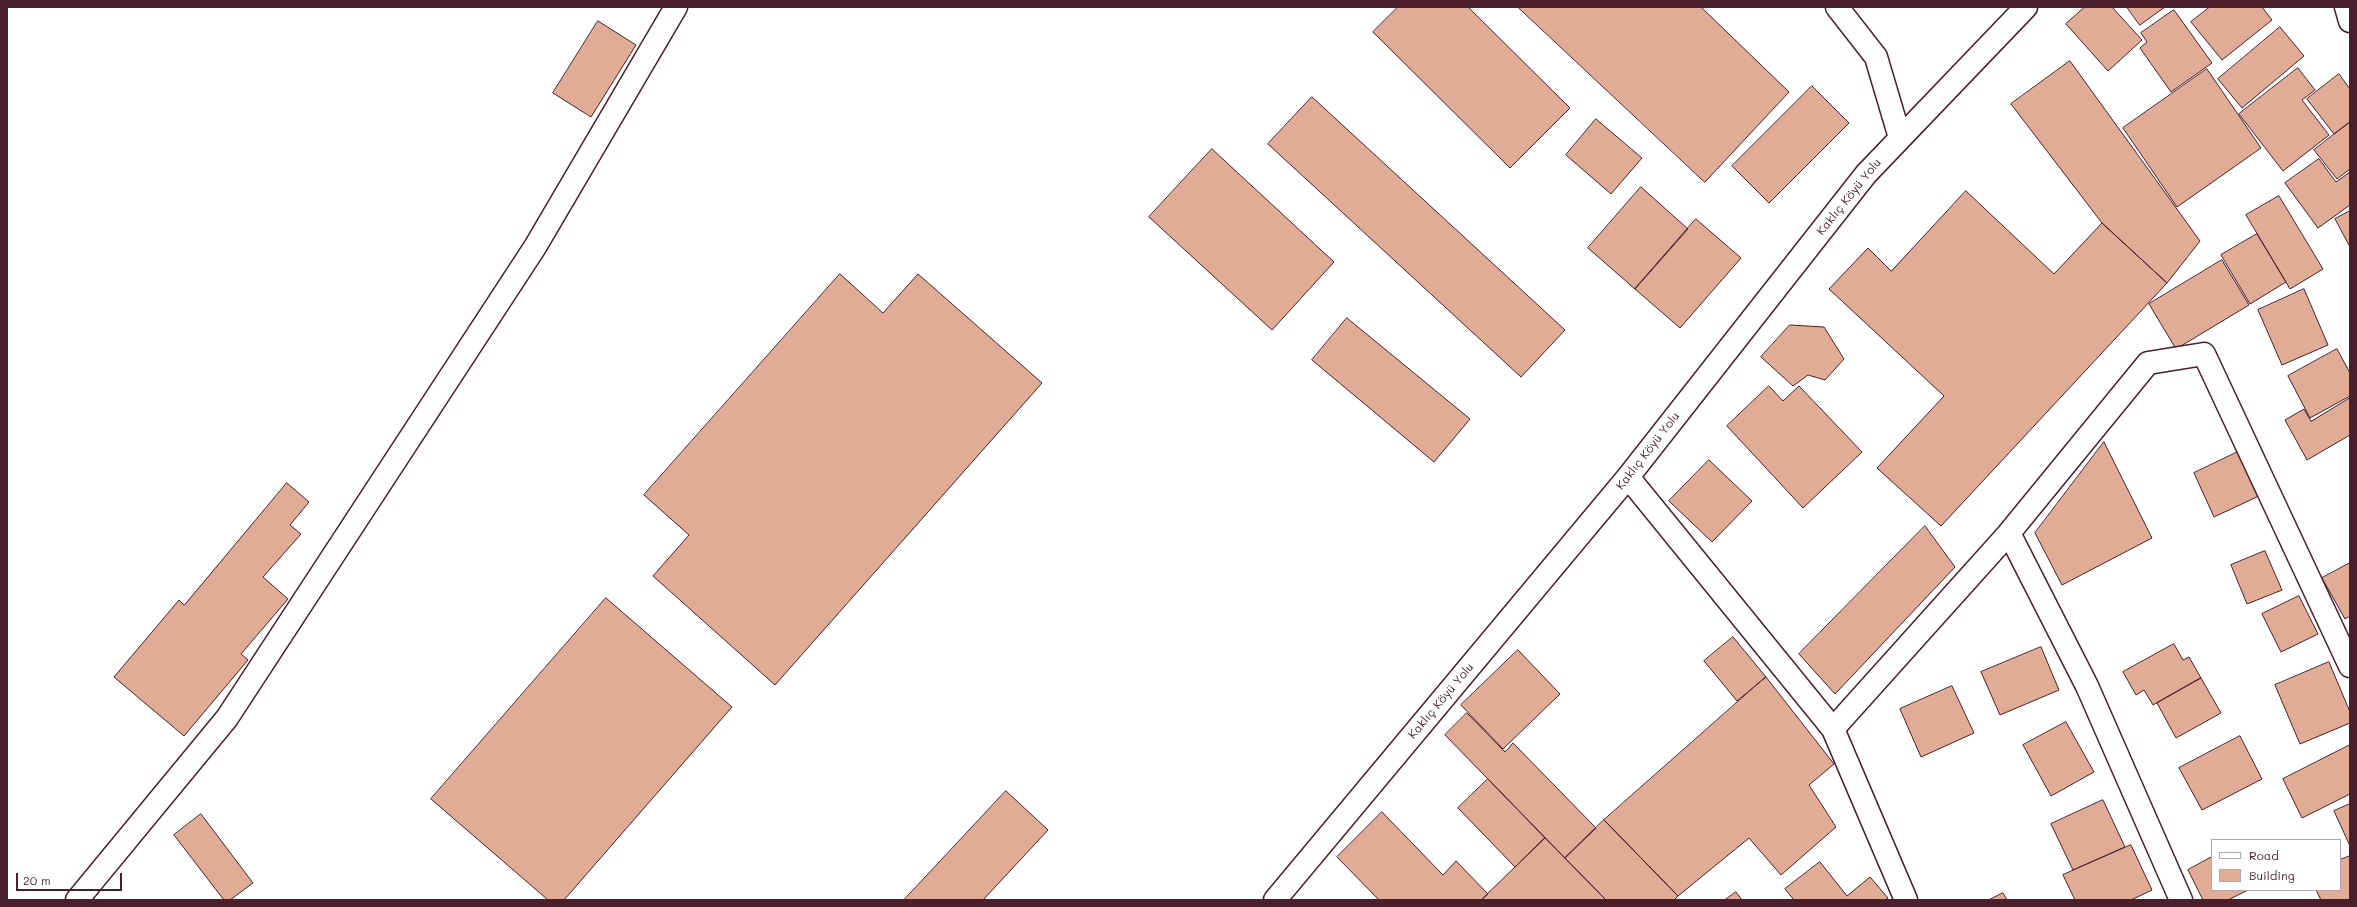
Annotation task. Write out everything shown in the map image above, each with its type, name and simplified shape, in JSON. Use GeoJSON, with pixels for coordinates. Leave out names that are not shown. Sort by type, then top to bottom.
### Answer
{"type":"FeatureCollection","features":[{"type":"Feature","properties":{"kind":"street"},"geometry":{"type":"LineString","coordinates":[[77,900],[227,718],[535,247],[676,7]]}},
{"type":"Feature","properties":{"kind":"street"},"geometry":{"type":"LineString","coordinates":[[1837,7],[1876,57],[1900,138]]}},
{"type":"Feature","properties":{"kind":"street","name":"Kaklıç Köyü Yolu"},"geometry":{"type":"LineString","coordinates":[[1275,900],[1628,477],[1866,174],[2026,7]]}},
{"type":"Feature","properties":{"kind":"street"},"geometry":{"type":"LineString","coordinates":[[2346,7],[2350,21]]}},
{"type":"Feature","properties":{"kind":"street"},"geometry":{"type":"LineString","coordinates":[[1833,729],[2009,534],[2148,363],[2204,354],[2350,666]]}},
{"type":"Feature","properties":{"kind":"street"},"geometry":{"type":"LineString","coordinates":[[1628,477],[1833,729],[1904,899]]}},
{"type":"Feature","properties":{"kind":"street"},"geometry":{"type":"LineString","coordinates":[[2009,534],[2087,686],[2181,900]]}},
{"type":"Feature","properties":{"kind":"building"},"geometry":{"type":"Polygon","coordinates":[[[1398,7],[1468,7],[1570,108],[1510,168],[1373,32],[1398,7]]]}},
{"type":"Feature","properties":{"kind":"building"},"geometry":{"type":"Polygon","coordinates":[[[1518,7],[1701,7],[1789,92],[1705,182],[1518,7]]]}},
{"type":"Feature","properties":{"kind":"building"},"geometry":{"type":"Polygon","coordinates":[[[2085,7],[2112,7],[2142,40],[2108,71],[2066,24],[2085,7]]]}},
{"type":"Feature","properties":{"kind":"building"},"geometry":{"type":"Polygon","coordinates":[[[2127,7],[2165,7],[2140,25],[2127,7]]]}},
{"type":"Feature","properties":{"kind":"building"},"geometry":{"type":"Polygon","coordinates":[[[2210,7],[2262,7],[2272,20],[2222,60],[2191,22],[2210,7]]]}},
{"type":"Feature","properties":{"kind":"building"},"geometry":{"type":"Polygon","coordinates":[[[2174,10],[2212,63],[2171,92],[2140,48],[2147,42],[2141,33],[2174,10]]]}},
{"type":"Feature","properties":{"kind":"building"},"geometry":{"type":"Polygon","coordinates":[[[598,21],[636,45],[591,117],[553,93],[598,21]]]}},
{"type":"Feature","properties":{"kind":"building"},"geometry":{"type":"Polygon","coordinates":[[[2280,27],[2304,56],[2242,108],[2218,79],[2280,27]]]}},
{"type":"Feature","properties":{"kind":"building"},"geometry":{"type":"Polygon","coordinates":[[[2070,61],[2200,241],[2167,283],[2102,223],[2011,104],[2070,61]]]}},
{"type":"Feature","properties":{"kind":"building"},"geometry":{"type":"Polygon","coordinates":[[[2298,68],[2315,90],[2302,100],[2329,135],[2283,171],[2239,114],[2298,68]]]}},
{"type":"Feature","properties":{"kind":"building"},"geometry":{"type":"Polygon","coordinates":[[[2207,69],[2261,148],[2177,207],[2123,128],[2207,69]]]}},
{"type":"Feature","properties":{"kind":"building"},"geometry":{"type":"Polygon","coordinates":[[[2339,74],[2350,89],[2350,122],[2334,134],[2307,99],[2339,74]]]}},
{"type":"Feature","properties":{"kind":"building"},"geometry":{"type":"Polygon","coordinates":[[[1812,86],[1849,123],[1769,203],[1732,166],[1812,86]]]}},
{"type":"Feature","properties":{"kind":"building"},"geometry":{"type":"Polygon","coordinates":[[[1312,97],[1565,330],[1521,377],[1268,144],[1312,97]]]}},
{"type":"Feature","properties":{"kind":"building"},"geometry":{"type":"Polygon","coordinates":[[[1596,119],[1642,158],[1611,194],[1566,155],[1596,119]]]}},
{"type":"Feature","properties":{"kind":"building"},"geometry":{"type":"Polygon","coordinates":[[[2350,122],[2350,169],[2337,179],[2314,150],[2350,122]]]}},
{"type":"Feature","properties":{"kind":"building"},"geometry":{"type":"Polygon","coordinates":[[[1212,149],[1334,262],[1272,330],[1149,217],[1212,149]]]}},
{"type":"Feature","properties":{"kind":"building"},"geometry":{"type":"Polygon","coordinates":[[[2319,159],[2336,182],[2350,172],[2350,205],[2318,228],[2285,183],[2319,159]]]}},
{"type":"Feature","properties":{"kind":"building"},"geometry":{"type":"Polygon","coordinates":[[[1641,187],[1688,229],[1635,289],[1588,248],[1641,187]]]}},
{"type":"Feature","properties":{"kind":"building"},"geometry":{"type":"Polygon","coordinates":[[[1966,191],[2054,274],[2102,223],[2167,283],[1941,526],[1877,468],[1944,396],[1829,289],[1868,248],[1891,271],[1966,191]]]}},
{"type":"Feature","properties":{"kind":"building"},"geometry":{"type":"Polygon","coordinates":[[[2279,196],[2323,269],[2290,289],[2246,215],[2279,196]]]}},
{"type":"Feature","properties":{"kind":"building"},"geometry":{"type":"Polygon","coordinates":[[[2350,211],[2350,247],[2335,219],[2350,211]]]}},
{"type":"Feature","properties":{"kind":"building"},"geometry":{"type":"Polygon","coordinates":[[[1696,219],[1741,258],[1680,328],[1635,289],[1696,219]]]}},
{"type":"Feature","properties":{"kind":"building"},"geometry":{"type":"Polygon","coordinates":[[[2257,234],[2286,282],[2250,304],[2221,255],[2257,234]]]}},
{"type":"Feature","properties":{"kind":"building"},"geometry":{"type":"Polygon","coordinates":[[[2222,260],[2249,305],[2176,349],[2149,304],[2222,260]]]}},
{"type":"Feature","properties":{"kind":"building"},"geometry":{"type":"Polygon","coordinates":[[[840,274],[883,313],[918,274],[1042,383],[775,685],[653,576],[689,535],[644,495],[840,274]]]}},
{"type":"Feature","properties":{"kind":"building"},"geometry":{"type":"Polygon","coordinates":[[[2304,289],[2328,345],[2282,365],[2258,310],[2304,289]]]}},
{"type":"Feature","properties":{"kind":"building"},"geometry":{"type":"Polygon","coordinates":[[[1347,318],[1470,419],[1434,462],[1312,360],[1347,318]]]}},
{"type":"Feature","properties":{"kind":"building"},"geometry":{"type":"Polygon","coordinates":[[[1790,325],[1824,327],[1844,359],[1825,380],[1808,375],[1793,386],[1761,357],[1790,325]]]}},
{"type":"Feature","properties":{"kind":"building"},"geometry":{"type":"Polygon","coordinates":[[[2337,349],[2350,373],[2350,396],[2310,418],[2288,376],[2337,349]]]}},
{"type":"Feature","properties":{"kind":"building"},"geometry":{"type":"Polygon","coordinates":[[[1769,386],[1783,401],[1799,386],[1862,452],[1803,508],[1727,426],[1769,386]]]}},
{"type":"Feature","properties":{"kind":"building"},"geometry":{"type":"Polygon","coordinates":[[[2350,398],[2350,435],[2307,460],[2285,420],[2304,409],[2311,421],[2350,398]]]}},
{"type":"Feature","properties":{"kind":"building"},"geometry":{"type":"Polygon","coordinates":[[[2104,442],[2152,538],[2062,585],[2035,533],[2104,442]]]}},
{"type":"Feature","properties":{"kind":"building"},"geometry":{"type":"Polygon","coordinates":[[[2240,451],[2261,495],[2214,517],[2194,473],[2240,451]]]}},
{"type":"Feature","properties":{"kind":"building"},"geometry":{"type":"Polygon","coordinates":[[[1709,460],[1752,501],[1712,542],[1669,501],[1709,460]]]}},
{"type":"Feature","properties":{"kind":"building"},"geometry":{"type":"Polygon","coordinates":[[[287,483],[309,502],[290,525],[301,534],[263,577],[288,599],[241,654],[248,660],[184,736],[114,677],[179,600],[184,605],[287,483]]]}},
{"type":"Feature","properties":{"kind":"building"},"geometry":{"type":"Polygon","coordinates":[[[1925,526],[1955,567],[1835,694],[1799,654],[1925,526]]]}},
{"type":"Feature","properties":{"kind":"building"},"geometry":{"type":"Polygon","coordinates":[[[2265,551],[2282,590],[2247,604],[2231,565],[2265,551]]]}},
{"type":"Feature","properties":{"kind":"building"},"geometry":{"type":"Polygon","coordinates":[[[2350,563],[2350,616],[2345,619],[2322,578],[2350,563]]]}},
{"type":"Feature","properties":{"kind":"building"},"geometry":{"type":"Polygon","coordinates":[[[2299,596],[2318,634],[2281,652],[2262,614],[2299,596]]]}},
{"type":"Feature","properties":{"kind":"building"},"geometry":{"type":"Polygon","coordinates":[[[606,598],[732,707],[564,900],[548,900],[431,799],[606,598]]]}},
{"type":"Feature","properties":{"kind":"building"},"geometry":{"type":"Polygon","coordinates":[[[1733,637],[1766,677],[1737,701],[1704,661],[1733,637]]]}},
{"type":"Feature","properties":{"kind":"building"},"geometry":{"type":"Polygon","coordinates":[[[2174,644],[2183,660],[2189,657],[2201,678],[2153,705],[2144,690],[2136,695],[2123,672],[2174,644]]]}},
{"type":"Feature","properties":{"kind":"building"},"geometry":{"type":"Polygon","coordinates":[[[2041,647],[2059,690],[2000,715],[1981,672],[2041,647]]]}},
{"type":"Feature","properties":{"kind":"building"},"geometry":{"type":"Polygon","coordinates":[[[1518,650],[1560,694],[1503,749],[1461,705],[1518,650]]]}},
{"type":"Feature","properties":{"kind":"building"},"geometry":{"type":"Polygon","coordinates":[[[2329,662],[2350,712],[2350,723],[2300,744],[2275,685],[2329,662]]]}},
{"type":"Feature","properties":{"kind":"building"},"geometry":{"type":"Polygon","coordinates":[[[1766,677],[1834,764],[1809,785],[1836,827],[1781,875],[1749,838],[1678,896],[1604,820],[1766,677]]]}},
{"type":"Feature","properties":{"kind":"building"},"geometry":{"type":"Polygon","coordinates":[[[2201,678],[2221,713],[2176,738],[2157,703],[2201,678]]]}},
{"type":"Feature","properties":{"kind":"building"},"geometry":{"type":"Polygon","coordinates":[[[1952,686],[1974,733],[1921,757],[1900,709],[1952,686]]]}},
{"type":"Feature","properties":{"kind":"building"},"geometry":{"type":"Polygon","coordinates":[[[1467,713],[1505,752],[1513,743],[1596,828],[1565,858],[1445,735],[1467,713]]]}},
{"type":"Feature","properties":{"kind":"building"},"geometry":{"type":"Polygon","coordinates":[[[2066,722],[2094,772],[2051,796],[2023,745],[2066,722]]]}},
{"type":"Feature","properties":{"kind":"building"},"geometry":{"type":"Polygon","coordinates":[[[2240,736],[2262,779],[2202,810],[2179,768],[2240,736]]]}},
{"type":"Feature","properties":{"kind":"building"},"geometry":{"type":"Polygon","coordinates":[[[2350,745],[2350,794],[2302,818],[2283,779],[2350,745]]]}},
{"type":"Feature","properties":{"kind":"building"},"geometry":{"type":"Polygon","coordinates":[[[1488,779],[1545,838],[1515,867],[1458,808],[1488,779]]]}},
{"type":"Feature","properties":{"kind":"building"},"geometry":{"type":"Polygon","coordinates":[[[1006,791],[1048,830],[983,900],[904,900],[1006,791]]]}},
{"type":"Feature","properties":{"kind":"building"},"geometry":{"type":"Polygon","coordinates":[[[2103,800],[2125,847],[2073,870],[2051,824],[2103,800]]]}},
{"type":"Feature","properties":{"kind":"building"},"geometry":{"type":"Polygon","coordinates":[[[2350,804],[2350,846],[2334,811],[2350,804]]]}},
{"type":"Feature","properties":{"kind":"building"},"geometry":{"type":"Polygon","coordinates":[[[1382,812],[1443,875],[1456,861],[1488,894],[1481,900],[1379,900],[1337,857],[1382,812]]]}},
{"type":"Feature","properties":{"kind":"building"},"geometry":{"type":"Polygon","coordinates":[[[201,814],[253,883],[230,900],[224,900],[174,835],[201,814]]]}},
{"type":"Feature","properties":{"kind":"building"},"geometry":{"type":"Polygon","coordinates":[[[1604,820],[1678,896],[1674,900],[1606,900],[1565,858],[1604,820]]]}},
{"type":"Feature","properties":{"kind":"building"},"geometry":{"type":"Polygon","coordinates":[[[1545,838],[1606,900],[1481,900],[1515,867],[1545,838]]]}},
{"type":"Feature","properties":{"kind":"building"},"geometry":{"type":"Polygon","coordinates":[[[2131,845],[2152,890],[2131,900],[2075,900],[2063,875],[2131,845]]]}},
{"type":"Feature","properties":{"kind":"building"},"geometry":{"type":"Polygon","coordinates":[[[2350,856],[2350,900],[2321,900],[2316,891],[2341,891],[2341,860],[2350,856]]]}},
{"type":"Feature","properties":{"kind":"building"},"geometry":{"type":"Polygon","coordinates":[[[2211,858],[2211,891],[2246,891],[2228,900],[2203,900],[2188,870],[2211,858]]]}},
{"type":"Feature","properties":{"kind":"building"},"geometry":{"type":"Polygon","coordinates":[[[1820,862],[1847,896],[1870,877],[1888,898],[1885,900],[1794,900],[1785,889],[1820,862]]]}},
{"type":"Feature","properties":{"kind":"building"},"geometry":{"type":"Polygon","coordinates":[[[1736,892],[1742,900],[1725,900],[1736,892]]]}},
{"type":"Feature","properties":{"kind":"building"},"geometry":{"type":"Polygon","coordinates":[[[2003,893],[2007,900],[1989,900],[2003,893]]]}}]}
